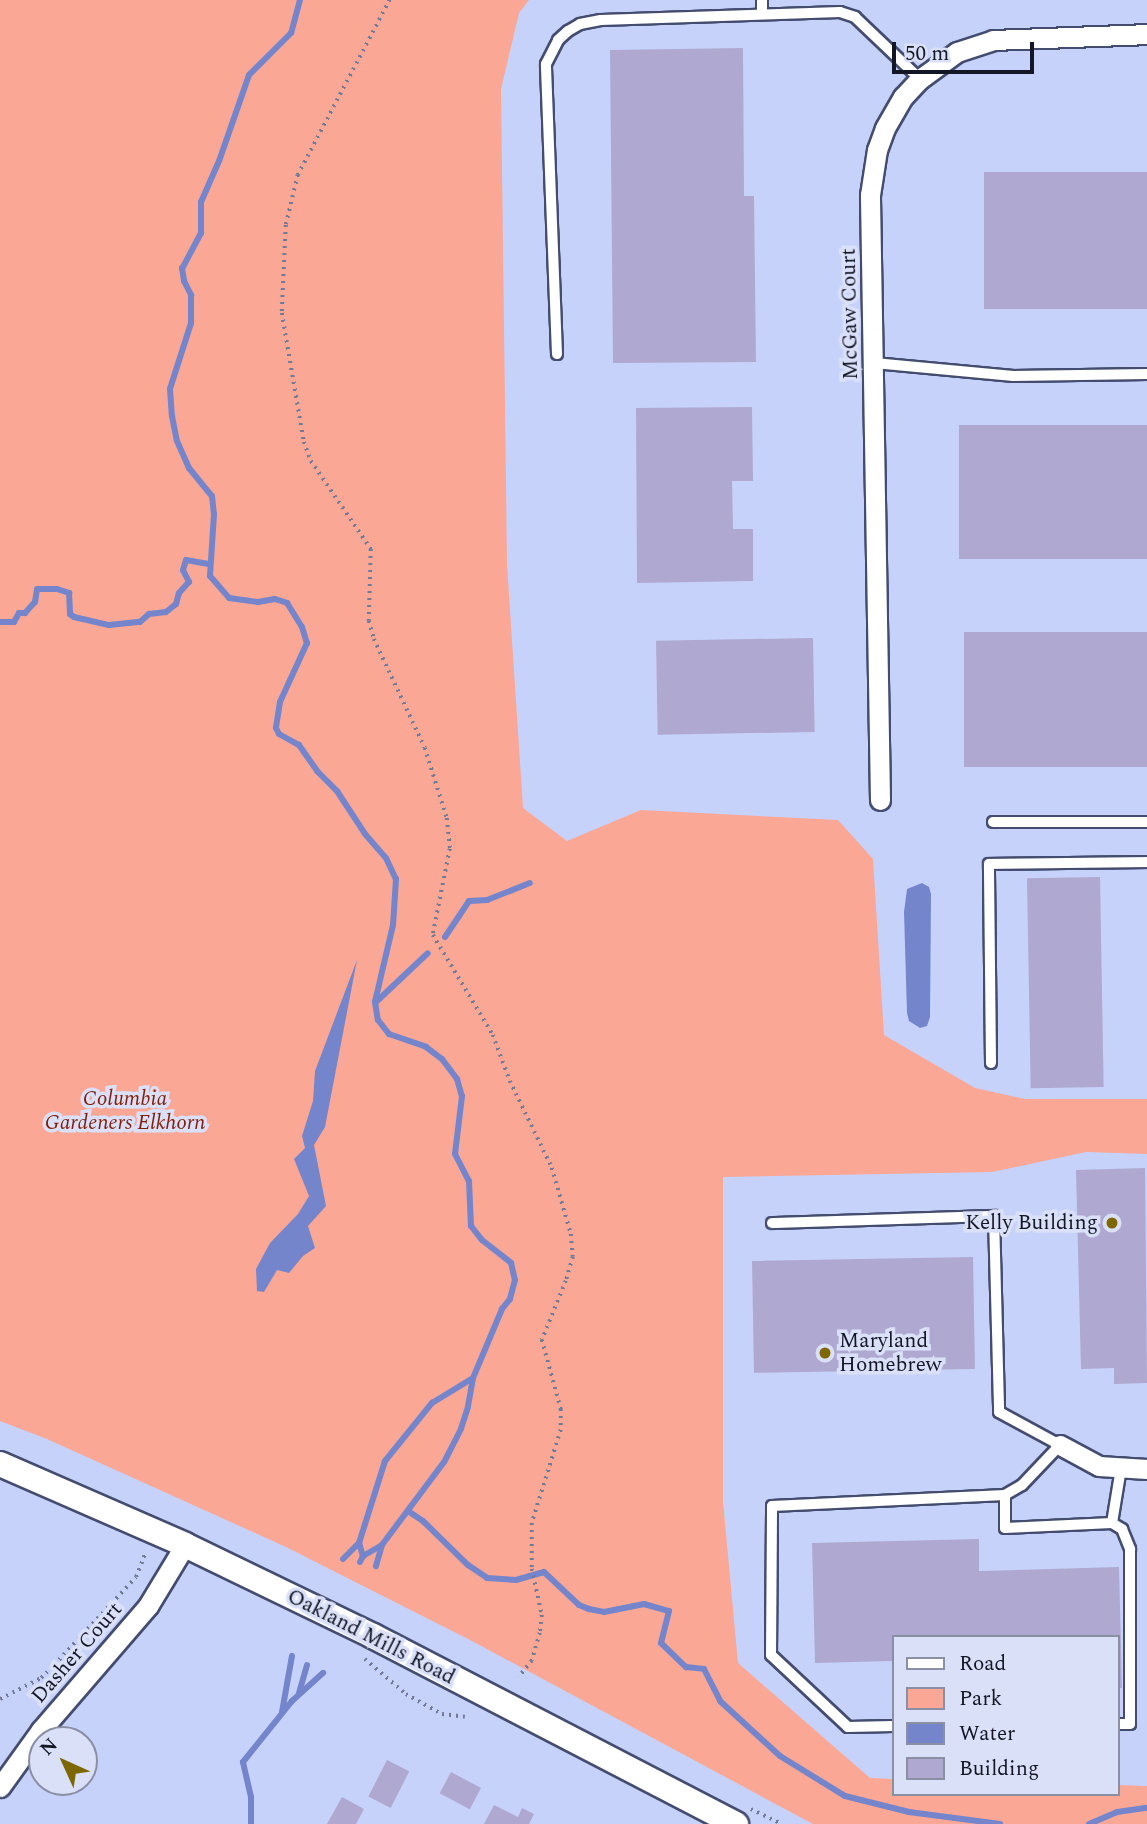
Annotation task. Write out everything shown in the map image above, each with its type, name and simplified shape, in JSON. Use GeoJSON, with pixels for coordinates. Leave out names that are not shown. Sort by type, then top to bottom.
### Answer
{"type":"FeatureCollection","features":[{"type":"Feature","properties":{"kind":"street","name":"McGaw Court"},"geometry":{"type":"LineString","coordinates":[[880,800],[870,195],[885,128],[903,97],[920,79],[957,52],[993,40],[1147,34]]}},
{"type":"Feature","properties":{"kind":"street"},"geometry":{"type":"LineString","coordinates":[[1060,1444],[1099,1465],[1147,1469]]}},
{"type":"Feature","properties":{"kind":"street","name":"Oakland Mills Road"},"geometry":{"type":"LineString","coordinates":[[0,1464],[184,1545],[373,1636],[736,1824]]}},
{"type":"Feature","properties":{"kind":"street","name":"Dasher Court"},"geometry":{"type":"LineString","coordinates":[[0,1787],[41,1730],[148,1606],[184,1545]]}},
{"type":"Feature","properties":{"kind":"lane"},"geometry":{"type":"LineString","coordinates":[[762,0],[762,12]]}},
{"type":"Feature","properties":{"kind":"lane"},"geometry":{"type":"LineString","coordinates":[[556,354],[546,64],[558,40],[580,24],[601,20],[828,11],[855,17],[920,79]]}},
{"type":"Feature","properties":{"kind":"lane"},"geometry":{"type":"LineString","coordinates":[[874,363],[1013,376],[1147,374]]}},
{"type":"Feature","properties":{"kind":"lane"},"geometry":{"type":"LineString","coordinates":[[993,822],[1147,822]]}},
{"type":"Feature","properties":{"kind":"lane"},"geometry":{"type":"LineString","coordinates":[[991,1063],[989,864],[1147,862]]}},
{"type":"Feature","properties":{"kind":"lane"},"geometry":{"type":"LineString","coordinates":[[772,1223],[994,1216],[999,1412],[1060,1444],[1022,1485],[1005,1496],[772,1506],[772,1655],[848,1727],[892,1727]]}},
{"type":"Feature","properties":{"kind":"lane"},"geometry":{"type":"LineString","coordinates":[[1112,1523],[1121,1468]]}},
{"type":"Feature","properties":{"kind":"lane"},"geometry":{"type":"LineString","coordinates":[[1005,1496],[1005,1528],[1112,1523],[1122,1529],[1130,1549],[1130,1724],[1119,1724]]}},
{"type":"Feature","properties":{"kind":"path"},"geometry":{"type":"LineString","coordinates":[[390,0],[298,175],[286,225],[282,313],[307,451],[320,477],[364,535],[371,549],[373,566],[369,621],[374,639],[425,748],[447,818],[450,849],[433,935],[493,1035],[510,1081],[552,1168],[571,1234],[573,1257],[542,1340],[561,1409],[561,1430],[532,1523],[532,1569],[534,1590],[542,1615],[540,1633],[533,1661],[519,1678]]}},
{"type":"Feature","properties":{"kind":"path"},"geometry":{"type":"LineString","coordinates":[[0,1699],[41,1678],[54,1665],[136,1577],[145,1553]]}},
{"type":"Feature","properties":{"kind":"path"},"geometry":{"type":"LineString","coordinates":[[365,1659],[406,1695],[442,1714],[465,1717]]}},
{"type":"Feature","properties":{"kind":"green space","name":"Columbia Gardeners Elkhorn"},"geometry":{"type":"Polygon","coordinates":[[[0,0],[529,0],[519,13],[501,89],[507,564],[523,808],[567,841],[641,810],[838,820],[873,859],[884,1035],[975,1088],[1025,1099],[1147,1099],[1147,1154],[1086,1152],[992,1172],[723,1177],[723,1502],[738,1663],[870,1778],[892,1779],[892,1796],[1119,1796],[1119,1785],[1147,1786],[1147,1824],[813,1824],[472,1641],[286,1547],[47,1439],[0,1421],[0,0]]]}},
{"type":"Feature","properties":{"kind":"water"},"geometry":{"type":"Polygon","coordinates":[[[922,883],[929,887],[931,894],[930,1017],[927,1026],[920,1028],[909,1021],[907,1013],[904,912],[907,889],[922,883]]]}},
{"type":"Feature","properties":{"kind":"water"},"geometry":{"type":"Polygon","coordinates":[[[357,960],[325,1127],[314,1145],[326,1206],[308,1226],[315,1248],[303,1256],[289,1273],[277,1270],[264,1292],[257,1291],[256,1269],[270,1243],[298,1214],[309,1196],[294,1159],[305,1148],[302,1136],[313,1101],[315,1071],[357,960]]]}},
{"type":"Feature","properties":{"kind":"building"},"geometry":{"type":"Polygon","coordinates":[[[743,48],[744,196],[754,196],[756,362],[613,363],[610,50],[743,48]]]}},
{"type":"Feature","properties":{"kind":"building"},"geometry":{"type":"Polygon","coordinates":[[[984,172],[1147,172],[1147,309],[984,309],[984,172]]]}},
{"type":"Feature","properties":{"kind":"building"},"geometry":{"type":"Polygon","coordinates":[[[752,407],[753,481],[732,481],[733,529],[753,529],[753,581],[637,583],[636,408],[752,407]]]}},
{"type":"Feature","properties":{"kind":"building"},"geometry":{"type":"Polygon","coordinates":[[[959,425],[1147,425],[1147,559],[959,559],[959,425]]]}},
{"type":"Feature","properties":{"kind":"building"},"geometry":{"type":"Polygon","coordinates":[[[964,632],[1147,632],[1147,767],[964,767],[964,632]]]}},
{"type":"Feature","properties":{"kind":"building"},"geometry":{"type":"Polygon","coordinates":[[[813,638],[815,732],[658,735],[656,641],[813,638]]]}},
{"type":"Feature","properties":{"kind":"building"},"geometry":{"type":"Polygon","coordinates":[[[1100,877],[1104,1087],[1031,1088],[1027,878],[1100,877]]]}},
{"type":"Feature","properties":{"kind":"building","name":"Kelly Building"},"geometry":{"type":"Polygon","coordinates":[[[1145,1168],[1147,1383],[1114,1384],[1114,1368],[1081,1369],[1076,1170],[1145,1168]]]}},
{"type":"Feature","properties":{"kind":"building"},"geometry":{"type":"Polygon","coordinates":[[[973,1257],[975,1369],[754,1373],[752,1261],[973,1257]]]}},
{"type":"Feature","properties":{"kind":"building"},"geometry":{"type":"Polygon","coordinates":[[[979,1539],[979,1571],[1119,1567],[1122,1688],[1119,1688],[1119,1635],[892,1635],[892,1661],[815,1663],[812,1543],[979,1539]]]}},
{"type":"Feature","properties":{"kind":"building"},"geometry":{"type":"Polygon","coordinates":[[[387,1760],[409,1771],[391,1808],[368,1797],[387,1760]]]}},
{"type":"Feature","properties":{"kind":"building"},"geometry":{"type":"Polygon","coordinates":[[[451,1772],[481,1788],[470,1809],[440,1793],[451,1772]]]}},
{"type":"Feature","properties":{"kind":"building"},"geometry":{"type":"Polygon","coordinates":[[[342,1797],[364,1809],[356,1824],[327,1824],[342,1797]]]}},
{"type":"Feature","properties":{"kind":"building"},"geometry":{"type":"Polygon","coordinates":[[[494,1805],[518,1817],[522,1808],[534,1814],[529,1824],[484,1824],[494,1805]]]}},
{"type":"Feature","properties":{"kind":"waterway"},"geometry":{"type":"LineString","coordinates":[[300,0],[291,33],[249,75],[219,161],[201,202],[201,233],[182,268],[184,281],[191,295],[191,323],[170,389],[172,416],[177,441],[189,468],[212,496],[214,514],[210,576],[229,598],[258,602],[275,599],[287,603],[302,627],[307,643],[280,702],[276,728],[279,734],[299,745],[318,772],[337,791],[365,834],[386,858],[396,879],[393,925],[375,1002],[378,1020],[389,1034],[426,1047],[442,1059],[457,1079],[462,1096],[455,1154],[469,1181],[471,1226],[482,1240],[511,1263],[515,1280],[510,1299],[502,1309],[473,1378],[461,1429],[444,1462],[382,1545],[376,1566]]}},
{"type":"Feature","properties":{"kind":"waterway"},"geometry":{"type":"LineString","coordinates":[[0,622],[14,622],[19,613],[25,613],[35,602],[37,589],[57,589],[69,593],[70,614],[74,617],[109,625],[140,622],[149,614],[166,612],[176,604],[179,593],[189,582],[183,570],[186,560],[209,564]]}},
{"type":"Feature","properties":{"kind":"waterway"},"geometry":{"type":"LineString","coordinates":[[445,937],[469,901],[487,900],[530,883]]}},
{"type":"Feature","properties":{"kind":"waterway"},"geometry":{"type":"LineString","coordinates":[[376,1002],[428,953]]}},
{"type":"Feature","properties":{"kind":"waterway"},"geometry":{"type":"LineString","coordinates":[[359,1543],[385,1461],[432,1403],[473,1378]]}},
{"type":"Feature","properties":{"kind":"waterway"},"geometry":{"type":"LineString","coordinates":[[408,1511],[423,1521],[468,1565],[487,1578],[516,1580],[544,1572],[579,1605],[589,1609],[604,1612],[644,1604],[669,1611],[661,1643],[686,1667],[704,1669],[720,1701],[780,1756],[845,1796],[909,1812],[1000,1824]]}},
{"type":"Feature","properties":{"kind":"waterway"},"geometry":{"type":"LineString","coordinates":[[343,1559],[359,1543],[363,1556]]}},
{"type":"Feature","properties":{"kind":"waterway"},"geometry":{"type":"LineString","coordinates":[[360,1562],[363,1556],[382,1545]]}},
{"type":"Feature","properties":{"kind":"waterway"},"geometry":{"type":"LineString","coordinates":[[282,1712],[292,1656]]}},
{"type":"Feature","properties":{"kind":"waterway"},"geometry":{"type":"LineString","coordinates":[[299,1693],[307,1665]]}},
{"type":"Feature","properties":{"kind":"waterway"},"geometry":{"type":"LineString","coordinates":[[251,1824],[251,1797],[243,1762],[292,1701],[323,1673]]}},
{"type":"Feature","properties":{"kind":"waterway"},"geometry":{"type":"LineString","coordinates":[[1089,1824],[1117,1812],[1147,1808]]}},
{"type":"Feature","properties":{"kind":"place","name":"Kelly Building"},"geometry":{"type":"Point","coordinates":[1112,1223]}},
{"type":"Feature","properties":{"kind":"place","name":"Maryland Homebrew"},"geometry":{"type":"Point","coordinates":[825,1353]}}]}
